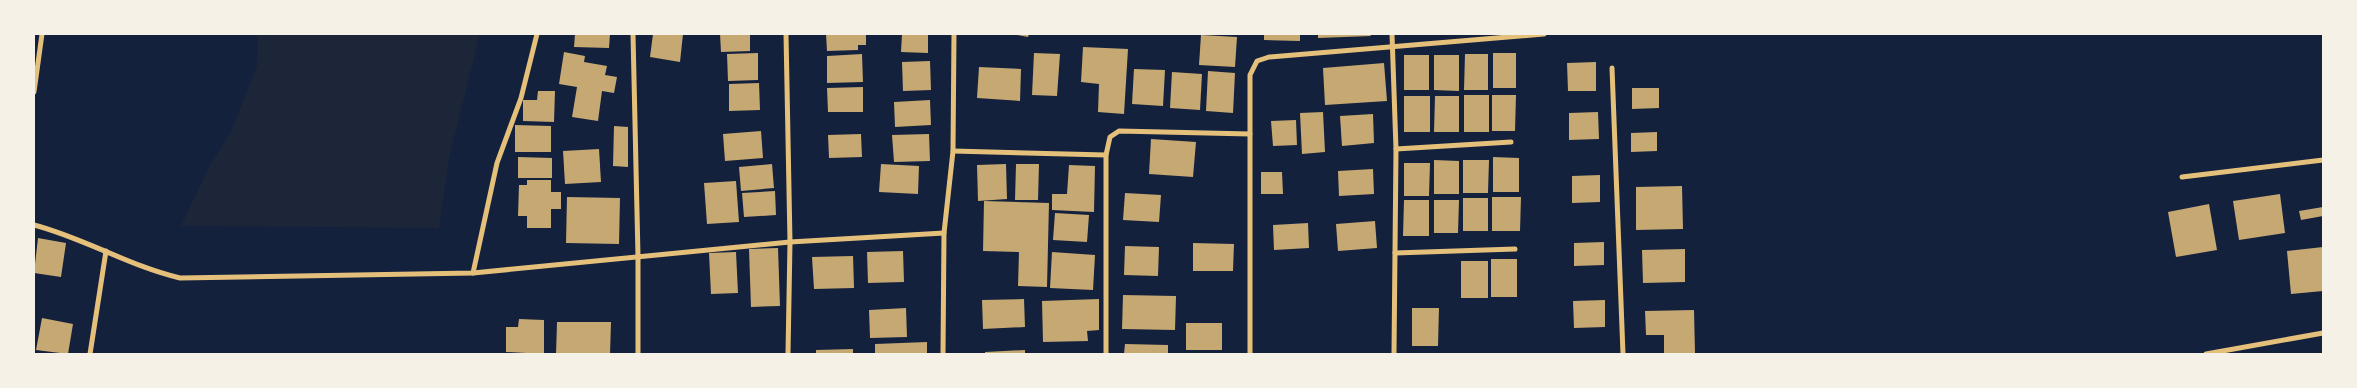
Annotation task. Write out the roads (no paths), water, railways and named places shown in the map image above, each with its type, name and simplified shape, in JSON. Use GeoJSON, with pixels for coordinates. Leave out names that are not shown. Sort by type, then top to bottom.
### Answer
{"type":"FeatureCollection","features":[{"type":"Feature","properties":{"kind":"street"},"geometry":{"type":"LineString","coordinates":[[34,92],[42,34]]}},
{"type":"Feature","properties":{"kind":"street"},"geometry":{"type":"LineString","coordinates":[[473,273],[497,164],[521,98],[537,34]]}},
{"type":"Feature","properties":{"kind":"street"},"geometry":{"type":"LineString","coordinates":[[633,34],[638,256],[638,354]]}},
{"type":"Feature","properties":{"kind":"street"},"geometry":{"type":"LineString","coordinates":[[786,34],[790,242],[788,354]]}},
{"type":"Feature","properties":{"kind":"street"},"geometry":{"type":"LineString","coordinates":[[943,354],[944,232],[953,151],[954,34]]}},
{"type":"Feature","properties":{"kind":"street"},"geometry":{"type":"LineString","coordinates":[[1392,34],[1396,149],[1394,354]]}},
{"type":"Feature","properties":{"kind":"street"},"geometry":{"type":"LineString","coordinates":[[1250,354],[1250,75],[1257,61],[1269,57],[1544,34]]}},
{"type":"Feature","properties":{"kind":"street"},"geometry":{"type":"LineString","coordinates":[[1612,68],[1623,354]]}},
{"type":"Feature","properties":{"kind":"street"},"geometry":{"type":"LineString","coordinates":[[1106,354],[1106,155],[1110,137],[1119,131],[1250,134]]}},
{"type":"Feature","properties":{"kind":"street"},"geometry":{"type":"LineString","coordinates":[[1396,149],[1511,142]]}},
{"type":"Feature","properties":{"kind":"street"},"geometry":{"type":"LineString","coordinates":[[953,151],[1106,155]]}},
{"type":"Feature","properties":{"kind":"street"},"geometry":{"type":"LineString","coordinates":[[2182,176],[2323,160]]}},
{"type":"Feature","properties":{"kind":"street"},"geometry":{"type":"LineString","coordinates":[[34,224],[156,272],[180,278],[473,273],[790,242],[944,232]]}},
{"type":"Feature","properties":{"kind":"street"},"geometry":{"type":"LineString","coordinates":[[1395,253],[1515,249]]}},
{"type":"Feature","properties":{"kind":"street"},"geometry":{"type":"LineString","coordinates":[[90,354],[106,251]]}},
{"type":"Feature","properties":{"kind":"street"},"geometry":{"type":"LineString","coordinates":[[2206,354],[2323,333]]}}]}
